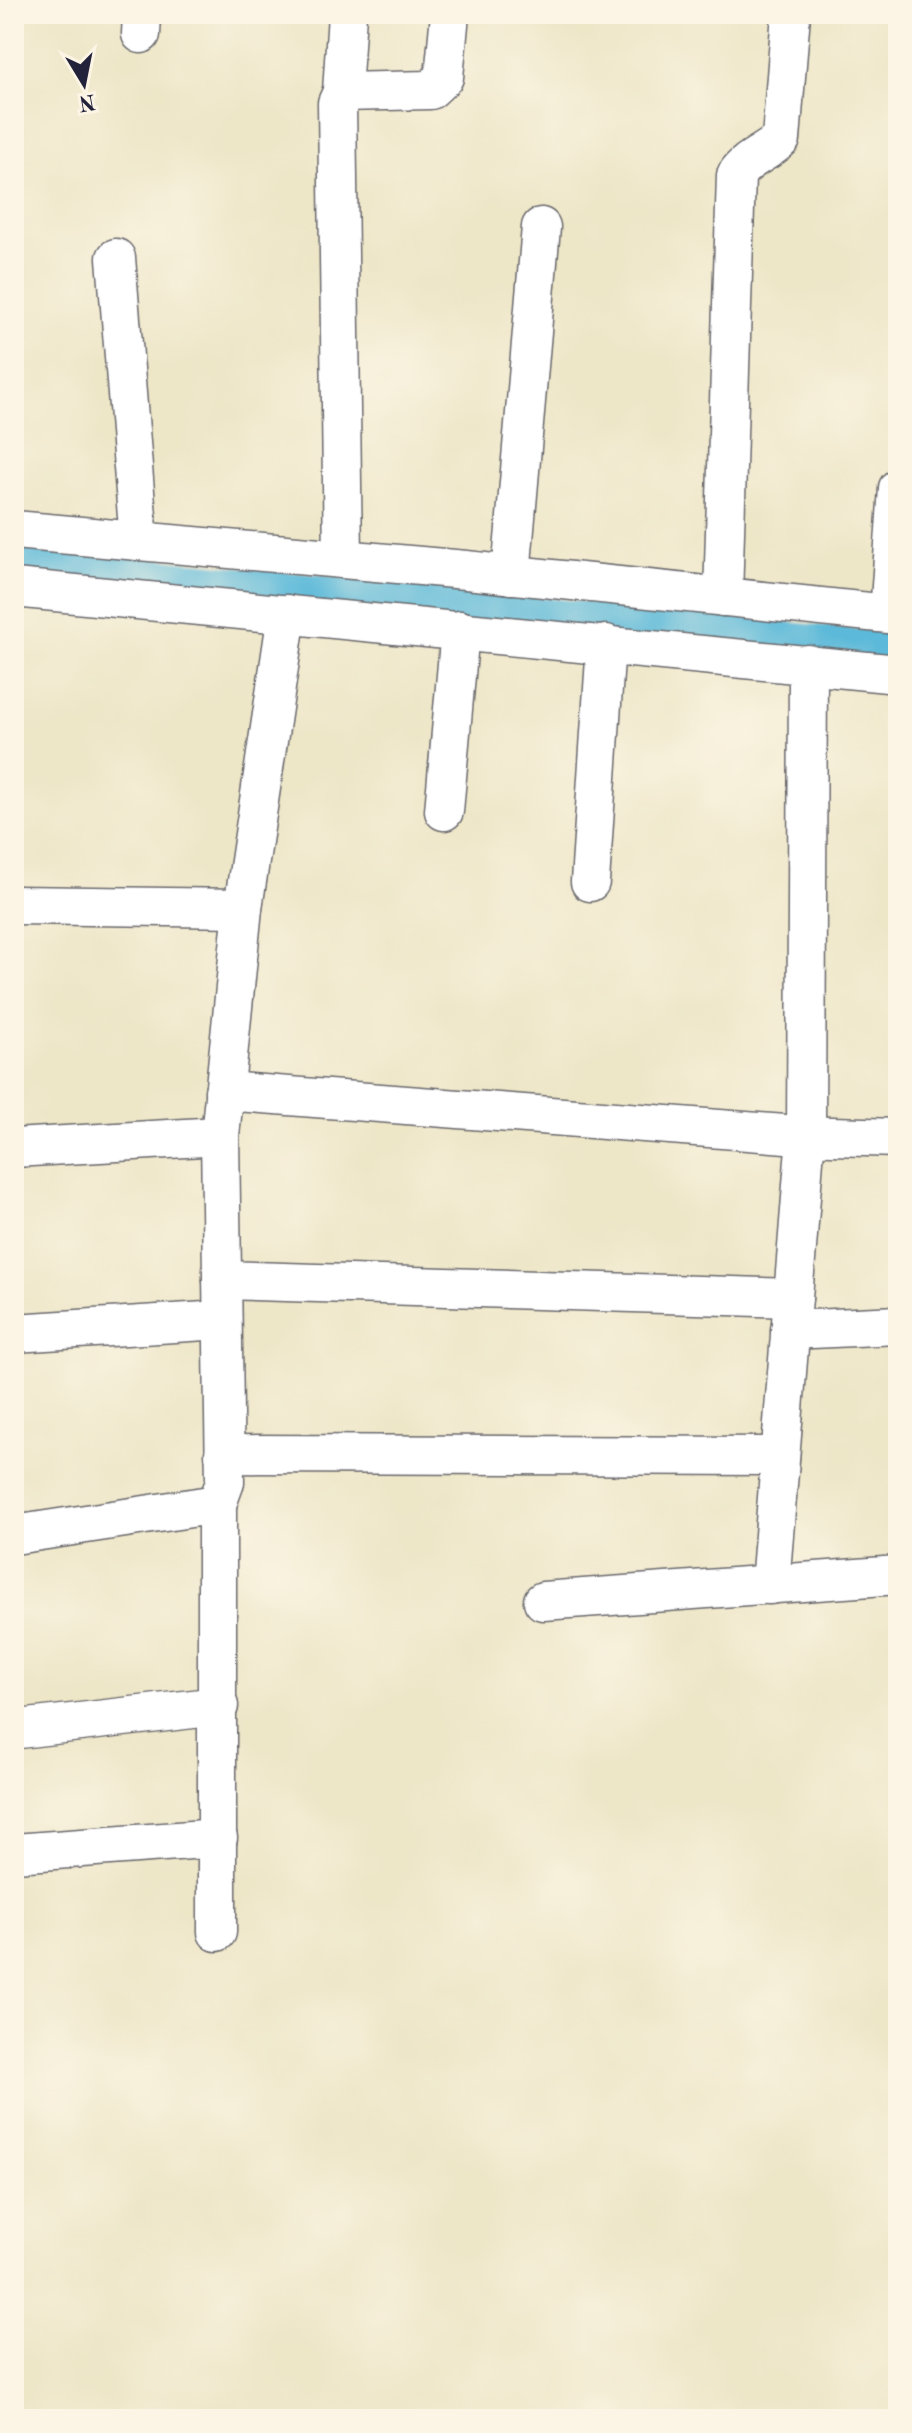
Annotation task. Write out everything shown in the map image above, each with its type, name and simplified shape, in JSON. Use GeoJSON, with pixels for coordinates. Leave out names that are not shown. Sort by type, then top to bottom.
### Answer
{"type":"FeatureCollection","features":[{"type":"Feature","properties":{"kind":"street"},"geometry":{"type":"LineString","coordinates":[[343,559],[337,103],[342,92],[347,14]]}},
{"type":"Feature","properties":{"kind":"street"},"geometry":{"type":"LineString","coordinates":[[342,92],[430,90],[444,77],[450,14]]}},
{"type":"Feature","properties":{"kind":"street"},"geometry":{"type":"LineString","coordinates":[[723,597],[736,175],[746,160],[770,150],[781,139],[791,14]]}},
{"type":"Feature","properties":{"kind":"street"},"geometry":{"type":"LineString","coordinates":[[511,575],[541,227]]}},
{"type":"Feature","properties":{"kind":"street"},"geometry":{"type":"LineString","coordinates":[[116,258],[139,541]]}},
{"type":"Feature","properties":{"kind":"street"},"geometry":{"type":"LineString","coordinates":[[14,530],[511,575],[893,614],[898,488]]}},
{"type":"Feature","properties":{"kind":"street"},"geometry":{"type":"LineString","coordinates":[[14,588],[898,674]]}},
{"type":"Feature","properties":{"kind":"street"},"geometry":{"type":"LineString","coordinates":[[217,1932],[217,1504],[225,1482],[220,1136],[243,908],[287,614]]}},
{"type":"Feature","properties":{"kind":"street"},"geometry":{"type":"LineString","coordinates":[[444,811],[460,630]]}},
{"type":"Feature","properties":{"kind":"street"},"geometry":{"type":"LineString","coordinates":[[590,882],[606,644]]}},
{"type":"Feature","properties":{"kind":"street"},"geometry":{"type":"LineString","coordinates":[[770,1585],[806,1135],[808,664]]}},
{"type":"Feature","properties":{"kind":"street"},"geometry":{"type":"LineString","coordinates":[[14,905],[243,908]]}},
{"type":"Feature","properties":{"kind":"street"},"geometry":{"type":"LineString","coordinates":[[224,1091],[806,1135],[898,1138]]}},
{"type":"Feature","properties":{"kind":"street"},"geometry":{"type":"LineString","coordinates":[[14,1148],[220,1136]]}},
{"type":"Feature","properties":{"kind":"street"},"geometry":{"type":"LineString","coordinates":[[222,1280],[792,1314],[898,1325]]}},
{"type":"Feature","properties":{"kind":"street"},"geometry":{"type":"LineString","coordinates":[[14,1333],[222,1320]]}},
{"type":"Feature","properties":{"kind":"street"},"geometry":{"type":"LineString","coordinates":[[224,1454],[780,1456]]}},
{"type":"Feature","properties":{"kind":"street"},"geometry":{"type":"LineString","coordinates":[[14,1535],[217,1504]]}},
{"type":"Feature","properties":{"kind":"street"},"geometry":{"type":"LineString","coordinates":[[543,1601],[898,1575]]}},
{"type":"Feature","properties":{"kind":"street"},"geometry":{"type":"LineString","coordinates":[[19,1729],[219,1706]]}},
{"type":"Feature","properties":{"kind":"street"},"geometry":{"type":"LineString","coordinates":[[14,1853],[218,1838]]}},
{"type":"Feature","properties":{"kind":"waterway"},"geometry":{"type":"LineString","coordinates":[[14,563],[898,652]]}}]}
